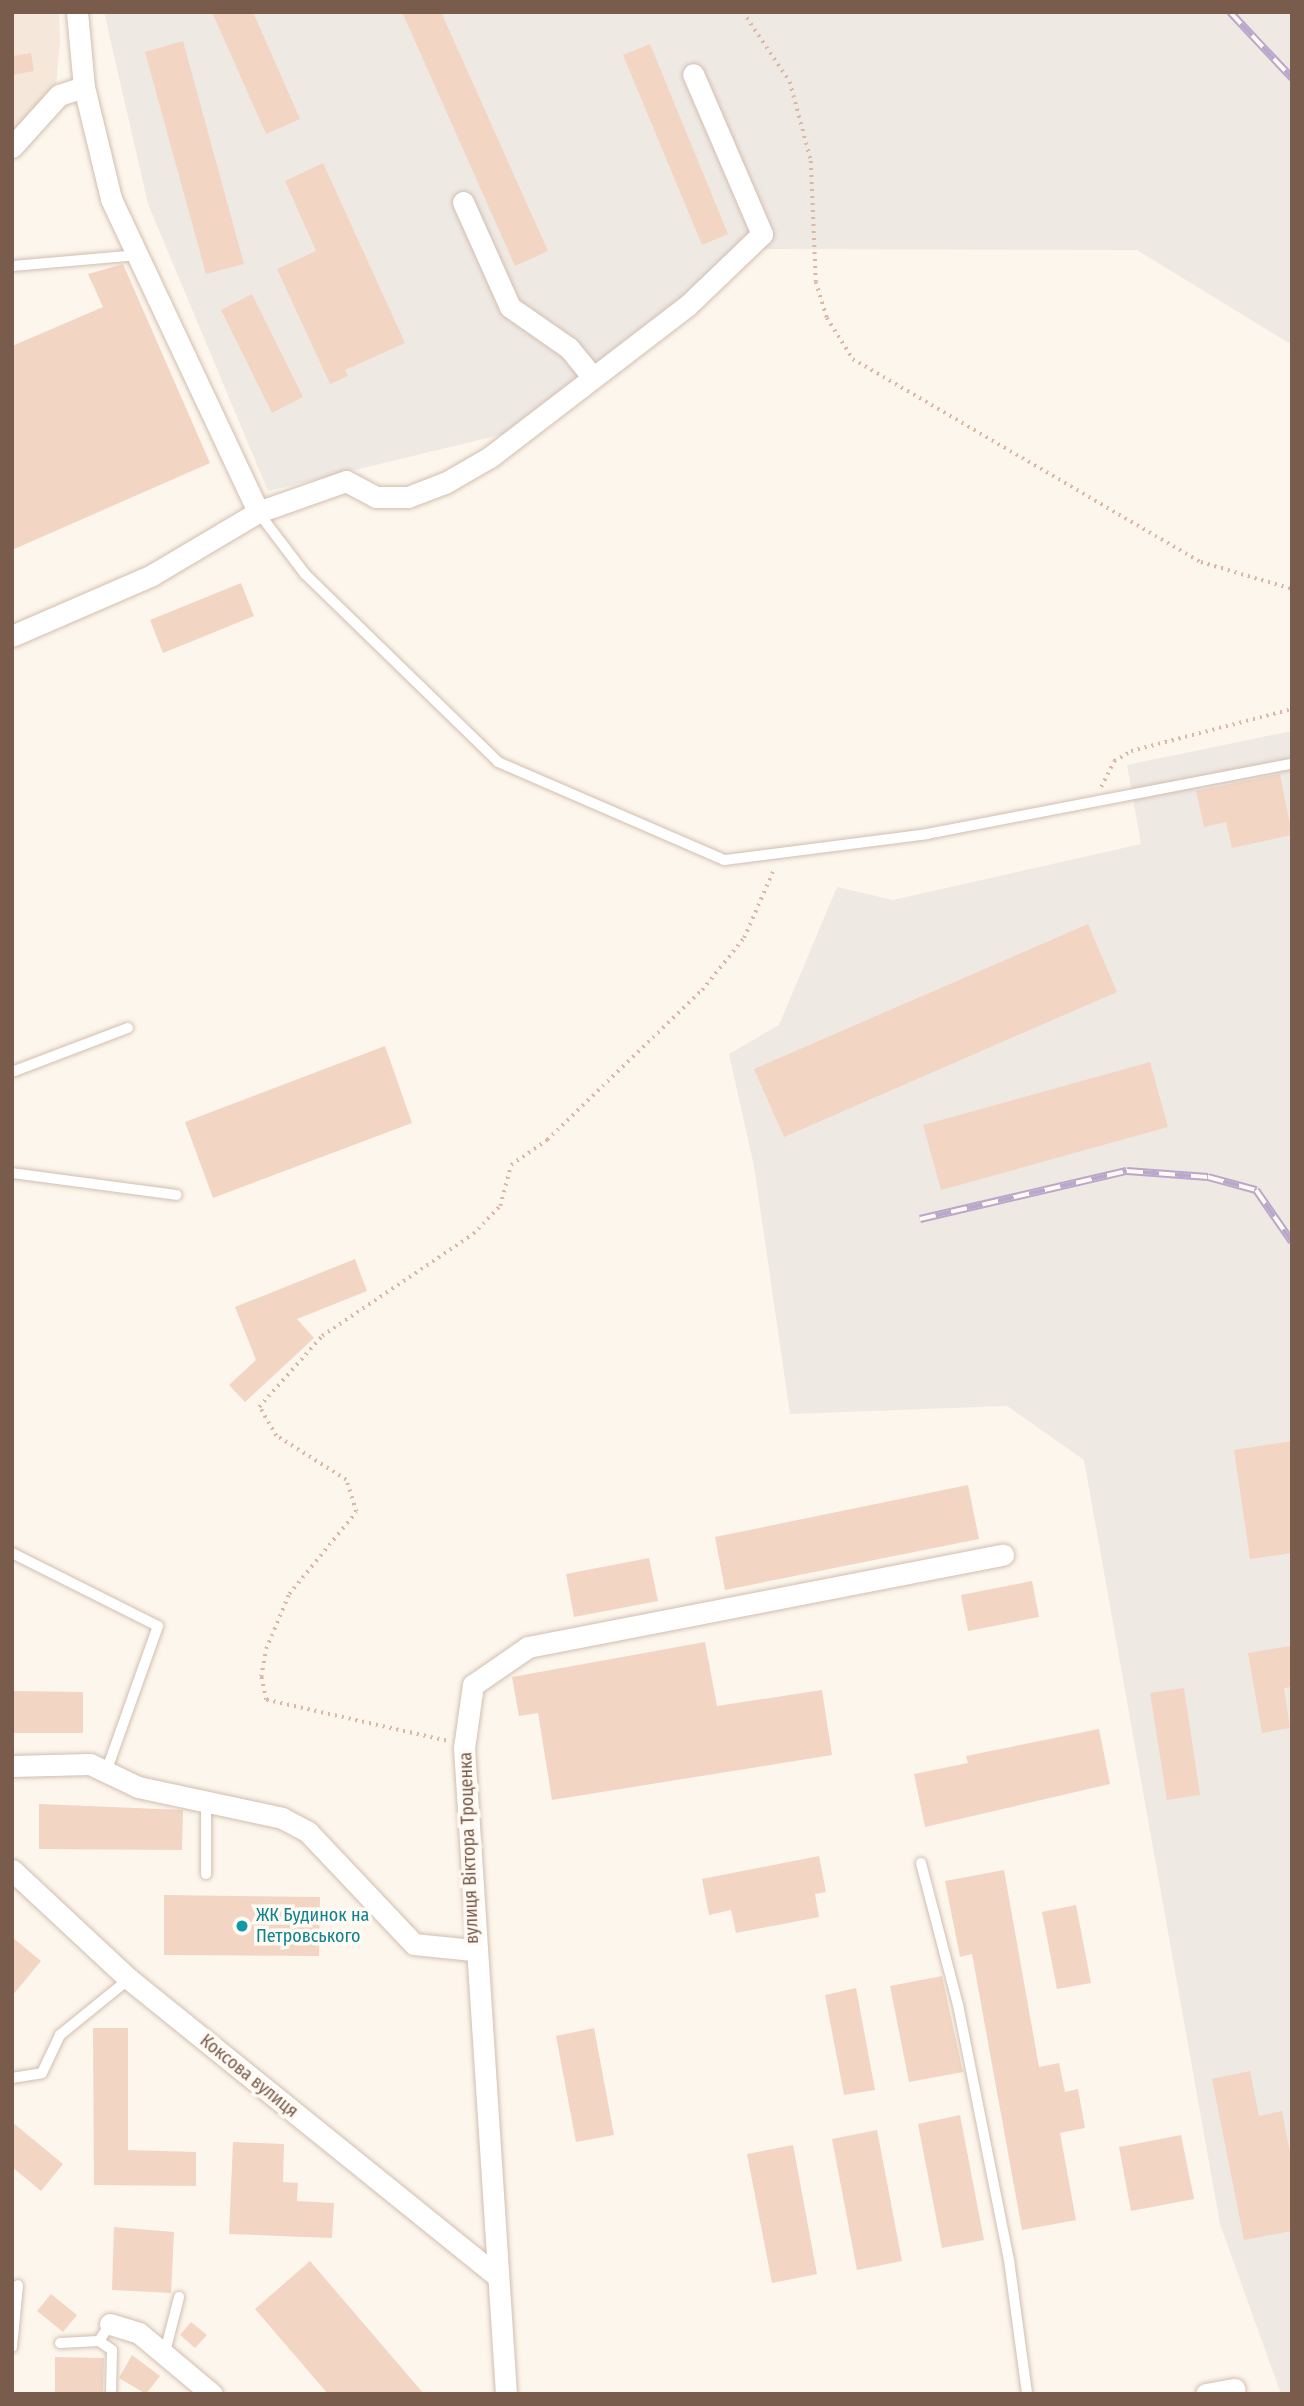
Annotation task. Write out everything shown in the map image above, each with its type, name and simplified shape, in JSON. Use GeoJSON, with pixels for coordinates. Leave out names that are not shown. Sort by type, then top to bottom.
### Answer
{"type":"FeatureCollection","features":[{"type":"Feature","properties":{"kind":"street"},"geometry":{"type":"LineString","coordinates":[[77,12],[84,87],[111,199],[258,512]]}},
{"type":"Feature","properties":{"kind":"street"},"geometry":{"type":"LineString","coordinates":[[12,636],[152,575],[258,512],[346,481],[376,497],[408,498],[445,483],[490,457],[590,375],[687,306],[762,234],[693,74]]}},
{"type":"Feature","properties":{"kind":"street"},"geometry":{"type":"LineString","coordinates":[[12,147],[59,95],[84,87]]}},
{"type":"Feature","properties":{"kind":"street"},"geometry":{"type":"LineString","coordinates":[[463,202],[510,307],[569,348],[590,375]]}},
{"type":"Feature","properties":{"kind":"street","name":"вулиця Віктора Троценка"},"geometry":{"type":"LineString","coordinates":[[506,2394],[494,2274],[473,1950],[464,1748],[473,1685],[528,1647],[1003,1555]]}},
{"type":"Feature","properties":{"kind":"street"},"geometry":{"type":"LineString","coordinates":[[12,1766],[80,1762],[107,1769],[138,1787],[259,1810],[309,1832],[414,1944],[473,1950]]}},
{"type":"Feature","properties":{"kind":"street","name":"Коксова вулиця"},"geometry":{"type":"LineString","coordinates":[[12,1870],[129,1979],[494,2274]]}},
{"type":"Feature","properties":{"kind":"street"},"geometry":{"type":"LineString","coordinates":[[105,2332],[139,2333],[212,2394]]}},
{"type":"Feature","properties":{"kind":"street"},"geometry":{"type":"LineString","coordinates":[[1206,2394],[1235,2389]]}},
{"type":"Feature","properties":{"kind":"lane"},"geometry":{"type":"LineString","coordinates":[[12,266],[136,255]]}},
{"type":"Feature","properties":{"kind":"lane"},"geometry":{"type":"LineString","coordinates":[[258,512],[304,574],[498,762],[725,860],[1096,802],[1292,764]]}},
{"type":"Feature","properties":{"kind":"lane"},"geometry":{"type":"LineString","coordinates":[[12,1072],[128,1028]]}},
{"type":"Feature","properties":{"kind":"lane"},"geometry":{"type":"LineString","coordinates":[[12,1173],[177,1195]]}},
{"type":"Feature","properties":{"kind":"lane"},"geometry":{"type":"LineString","coordinates":[[12,1553],[158,1626],[107,1769]]}},
{"type":"Feature","properties":{"kind":"lane"},"geometry":{"type":"LineString","coordinates":[[206,1799],[206,1874]]}},
{"type":"Feature","properties":{"kind":"lane"},"geometry":{"type":"LineString","coordinates":[[921,1863],[958,2005],[1009,2260],[1027,2394]]}},
{"type":"Feature","properties":{"kind":"lane"},"geometry":{"type":"LineString","coordinates":[[12,2078],[43,2073],[60,2035],[129,1979]]}},
{"type":"Feature","properties":{"kind":"lane"},"geometry":{"type":"LineString","coordinates":[[12,2347],[18,2285]]}},
{"type":"Feature","properties":{"kind":"lane"},"geometry":{"type":"LineString","coordinates":[[164,2356],[179,2297]]}},
{"type":"Feature","properties":{"kind":"lane"},"geometry":{"type":"LineString","coordinates":[[60,2343],[105,2332],[112,2350],[111,2394]]}},
{"type":"Feature","properties":{"kind":"path"},"geometry":{"type":"LineString","coordinates":[[743,12],[790,82],[811,161],[816,282],[827,318],[853,359],[1201,562],[1292,589]]}},
{"type":"Feature","properties":{"kind":"path"},"geometry":{"type":"LineString","coordinates":[[1096,802],[1114,761],[1131,751],[1292,709]]}},
{"type":"Feature","properties":{"kind":"path"},"geometry":{"type":"LineString","coordinates":[[464,1748],[266,1700],[261,1678],[266,1649],[289,1594],[356,1512],[346,1480],[276,1436],[260,1407],[323,1336],[473,1234],[500,1206],[511,1165],[547,1140],[702,990],[744,938],[778,853]]}},
{"type":"Feature","properties":{"kind":"shaded area"},"geometry":{"type":"Polygon","coordinates":[[[12,12],[59,12],[60,42],[56,85],[12,155],[12,12]]]}},
{"type":"Feature","properties":{"kind":"shaded area"},"geometry":{"type":"Polygon","coordinates":[[[104,12],[1292,12],[1292,345],[1137,250],[744,249],[504,434],[268,491],[148,204],[104,12]]]}},
{"type":"Feature","properties":{"kind":"shaded area"},"geometry":{"type":"Polygon","coordinates":[[[1292,731],[1292,2394],[1281,2394],[1220,2224],[1084,1460],[1007,1406],[790,1414],[754,1166],[729,1054],[779,1025],[837,887],[893,900],[1141,844],[1127,765],[1292,731]]]}},
{"type":"Feature","properties":{"kind":"building"},"geometry":{"type":"Polygon","coordinates":[[[212,12],[253,12],[300,119],[266,134],[212,12]]]}},
{"type":"Feature","properties":{"kind":"building"},"geometry":{"type":"Polygon","coordinates":[[[402,12],[441,12],[548,251],[515,266],[402,12]]]}},
{"type":"Feature","properties":{"kind":"building"},"geometry":{"type":"Polygon","coordinates":[[[183,41],[244,264],[206,274],[145,52],[183,41]]]}},
{"type":"Feature","properties":{"kind":"building"},"geometry":{"type":"Polygon","coordinates":[[[650,44],[728,234],[702,245],[623,55],[650,44]]]}},
{"type":"Feature","properties":{"kind":"building"},"geometry":{"type":"Polygon","coordinates":[[[31,53],[34,71],[12,75],[12,56],[31,53]]]}},
{"type":"Feature","properties":{"kind":"building"},"geometry":{"type":"Polygon","coordinates":[[[323,163],[405,343],[345,370],[348,376],[330,384],[277,269],[316,251],[285,181],[323,163]]]}},
{"type":"Feature","properties":{"kind":"building"},"geometry":{"type":"Polygon","coordinates":[[[123,264],[210,463],[12,550],[12,346],[103,307],[88,274],[123,264]]]}},
{"type":"Feature","properties":{"kind":"building"},"geometry":{"type":"Polygon","coordinates":[[[252,294],[303,397],[272,413],[221,310],[252,294]]]}},
{"type":"Feature","properties":{"kind":"building"},"geometry":{"type":"Polygon","coordinates":[[[241,583],[254,616],[163,653],[150,620],[241,583]]]}},
{"type":"Feature","properties":{"kind":"building"},"geometry":{"type":"Polygon","coordinates":[[[1280,774],[1292,835],[1232,848],[1226,822],[1204,827],[1196,791],[1280,774]]]}},
{"type":"Feature","properties":{"kind":"building"},"geometry":{"type":"Polygon","coordinates":[[[1088,924],[1117,992],[784,1137],[754,1069],[1088,924]]]}},
{"type":"Feature","properties":{"kind":"building"},"geometry":{"type":"Polygon","coordinates":[[[385,1046],[412,1123],[213,1198],[185,1122],[385,1046]]]}},
{"type":"Feature","properties":{"kind":"building"},"geometry":{"type":"Polygon","coordinates":[[[1150,1062],[1168,1127],[941,1190],[923,1125],[1150,1062]]]}},
{"type":"Feature","properties":{"kind":"building"},"geometry":{"type":"Polygon","coordinates":[[[355,1259],[367,1291],[297,1319],[314,1338],[245,1402],[229,1385],[256,1360],[235,1307],[355,1259]]]}},
{"type":"Feature","properties":{"kind":"building"},"geometry":{"type":"Polygon","coordinates":[[[1292,1441],[1292,1553],[1250,1559],[1234,1450],[1292,1441]]]}},
{"type":"Feature","properties":{"kind":"building"},"geometry":{"type":"Polygon","coordinates":[[[968,1485],[979,1539],[725,1590],[715,1537],[968,1485]]]}},
{"type":"Feature","properties":{"kind":"building"},"geometry":{"type":"Polygon","coordinates":[[[649,1558],[658,1601],[574,1617],[566,1574],[649,1558]]]}},
{"type":"Feature","properties":{"kind":"building"},"geometry":{"type":"Polygon","coordinates":[[[1032,1581],[1039,1617],[968,1631],[961,1595],[1032,1581]]]}},
{"type":"Feature","properties":{"kind":"building"},"geometry":{"type":"Polygon","coordinates":[[[705,1642],[717,1706],[822,1690],[832,1755],[552,1800],[538,1713],[519,1716],[512,1677],[705,1642]]]}},
{"type":"Feature","properties":{"kind":"building"},"geometry":{"type":"Polygon","coordinates":[[[1290,1646],[1292,1687],[1284,1688],[1290,1728],[1262,1733],[1248,1653],[1290,1646]]]}},
{"type":"Feature","properties":{"kind":"building"},"geometry":{"type":"Polygon","coordinates":[[[1184,1688],[1200,1795],[1167,1800],[1150,1693],[1184,1688]]]}},
{"type":"Feature","properties":{"kind":"building"},"geometry":{"type":"Polygon","coordinates":[[[12,1691],[83,1692],[83,1733],[12,1733],[12,1691]]]}},
{"type":"Feature","properties":{"kind":"building"},"geometry":{"type":"Polygon","coordinates":[[[1099,1729],[1110,1784],[925,1827],[914,1774],[968,1763],[966,1756],[1099,1729]]]}},
{"type":"Feature","properties":{"kind":"building"},"geometry":{"type":"Polygon","coordinates":[[[39,1804],[183,1810],[182,1850],[39,1849],[39,1804]]]}},
{"type":"Feature","properties":{"kind":"building"},"geometry":{"type":"Polygon","coordinates":[[[819,1856],[826,1892],[815,1894],[819,1917],[736,1933],[731,1910],[709,1915],[702,1879],[819,1856]]]}},
{"type":"Feature","properties":{"kind":"building"},"geometry":{"type":"Polygon","coordinates":[[[1004,1870],[1039,2067],[1059,2063],[1065,2092],[1078,2089],[1085,2128],[1060,2133],[1076,2220],[1022,2230],[972,1954],[960,1957],[945,1881],[1004,1870]]]}},
{"type":"Feature","properties":{"kind":"building","name":"ЖК Будинок на Петровського"},"geometry":{"type":"Polygon","coordinates":[[[164,1895],[320,1897],[319,1956],[164,1955],[164,1895]]]}},
{"type":"Feature","properties":{"kind":"building"},"geometry":{"type":"Polygon","coordinates":[[[1076,1905],[1091,1983],[1057,1989],[1042,1912],[1076,1905]]]}},
{"type":"Feature","properties":{"kind":"building"},"geometry":{"type":"Polygon","coordinates":[[[12,1937],[41,1961],[12,1996],[12,1937]]]}},
{"type":"Feature","properties":{"kind":"building"},"geometry":{"type":"Polygon","coordinates":[[[942,1976],[963,2072],[909,2082],[890,1986],[942,1976]]]}},
{"type":"Feature","properties":{"kind":"building"},"geometry":{"type":"Polygon","coordinates":[[[856,1988],[875,2090],[844,2095],[825,1995],[856,1988]]]}},
{"type":"Feature","properties":{"kind":"building"},"geometry":{"type":"Polygon","coordinates":[[[93,2028],[128,2028],[128,2150],[196,2152],[196,2186],[94,2185],[93,2028]]]}},
{"type":"Feature","properties":{"kind":"building"},"geometry":{"type":"Polygon","coordinates":[[[594,2028],[614,2135],[576,2142],[556,2036],[594,2028]]]}},
{"type":"Feature","properties":{"kind":"building"},"geometry":{"type":"Polygon","coordinates":[[[1250,2071],[1259,2116],[1282,2111],[1292,2163],[1292,2231],[1244,2240],[1212,2079],[1250,2071]]]}},
{"type":"Feature","properties":{"kind":"building"},"geometry":{"type":"Polygon","coordinates":[[[960,2115],[984,2240],[942,2248],[918,2124],[960,2115]]]}},
{"type":"Feature","properties":{"kind":"building"},"geometry":{"type":"Polygon","coordinates":[[[12,2122],[63,2164],[41,2191],[12,2167],[12,2122]]]}},
{"type":"Feature","properties":{"kind":"building"},"geometry":{"type":"Polygon","coordinates":[[[877,2130],[902,2261],[857,2270],[832,2139],[877,2130]]]}},
{"type":"Feature","properties":{"kind":"building"},"geometry":{"type":"Polygon","coordinates":[[[1181,2135],[1194,2199],[1131,2211],[1119,2147],[1181,2135]]]}},
{"type":"Feature","properties":{"kind":"building"},"geometry":{"type":"Polygon","coordinates":[[[233,2142],[284,2144],[283,2182],[298,2183],[297,2201],[334,2203],[332,2238],[229,2234],[233,2142]]]}},
{"type":"Feature","properties":{"kind":"building"},"geometry":{"type":"Polygon","coordinates":[[[793,2145],[817,2274],[772,2283],[747,2154],[793,2145]]]}},
{"type":"Feature","properties":{"kind":"building"},"geometry":{"type":"Polygon","coordinates":[[[114,2227],[174,2232],[171,2293],[112,2290],[114,2227]]]}},
{"type":"Feature","properties":{"kind":"building"},"geometry":{"type":"Polygon","coordinates":[[[310,2261],[424,2394],[328,2394],[255,2309],[310,2261]]]}},
{"type":"Feature","properties":{"kind":"building"},"geometry":{"type":"Polygon","coordinates":[[[51,2294],[77,2315],[63,2332],[37,2311],[51,2294]]]}},
{"type":"Feature","properties":{"kind":"building"},"geometry":{"type":"Polygon","coordinates":[[[191,2322],[207,2335],[195,2348],[180,2335],[191,2322]]]}},
{"type":"Feature","properties":{"kind":"building"},"geometry":{"type":"Polygon","coordinates":[[[132,2355],[160,2376],[146,2394],[119,2378],[132,2355]]]}},
{"type":"Feature","properties":{"kind":"building"},"geometry":{"type":"Polygon","coordinates":[[[55,2357],[104,2358],[103,2394],[55,2394],[55,2357]]]}},
{"type":"Feature","properties":{"kind":"railway"},"geometry":{"type":"LineString","coordinates":[[1230,12],[1292,78]]}},
{"type":"Feature","properties":{"kind":"railway"},"geometry":{"type":"LineString","coordinates":[[920,1219],[1127,1171],[1208,1177],[1256,1190],[1292,1242]]}},
{"type":"Feature","properties":{"kind":"place","name":"ЖК Будинок на Петровського"},"geometry":{"type":"Point","coordinates":[242,1926]}}]}
